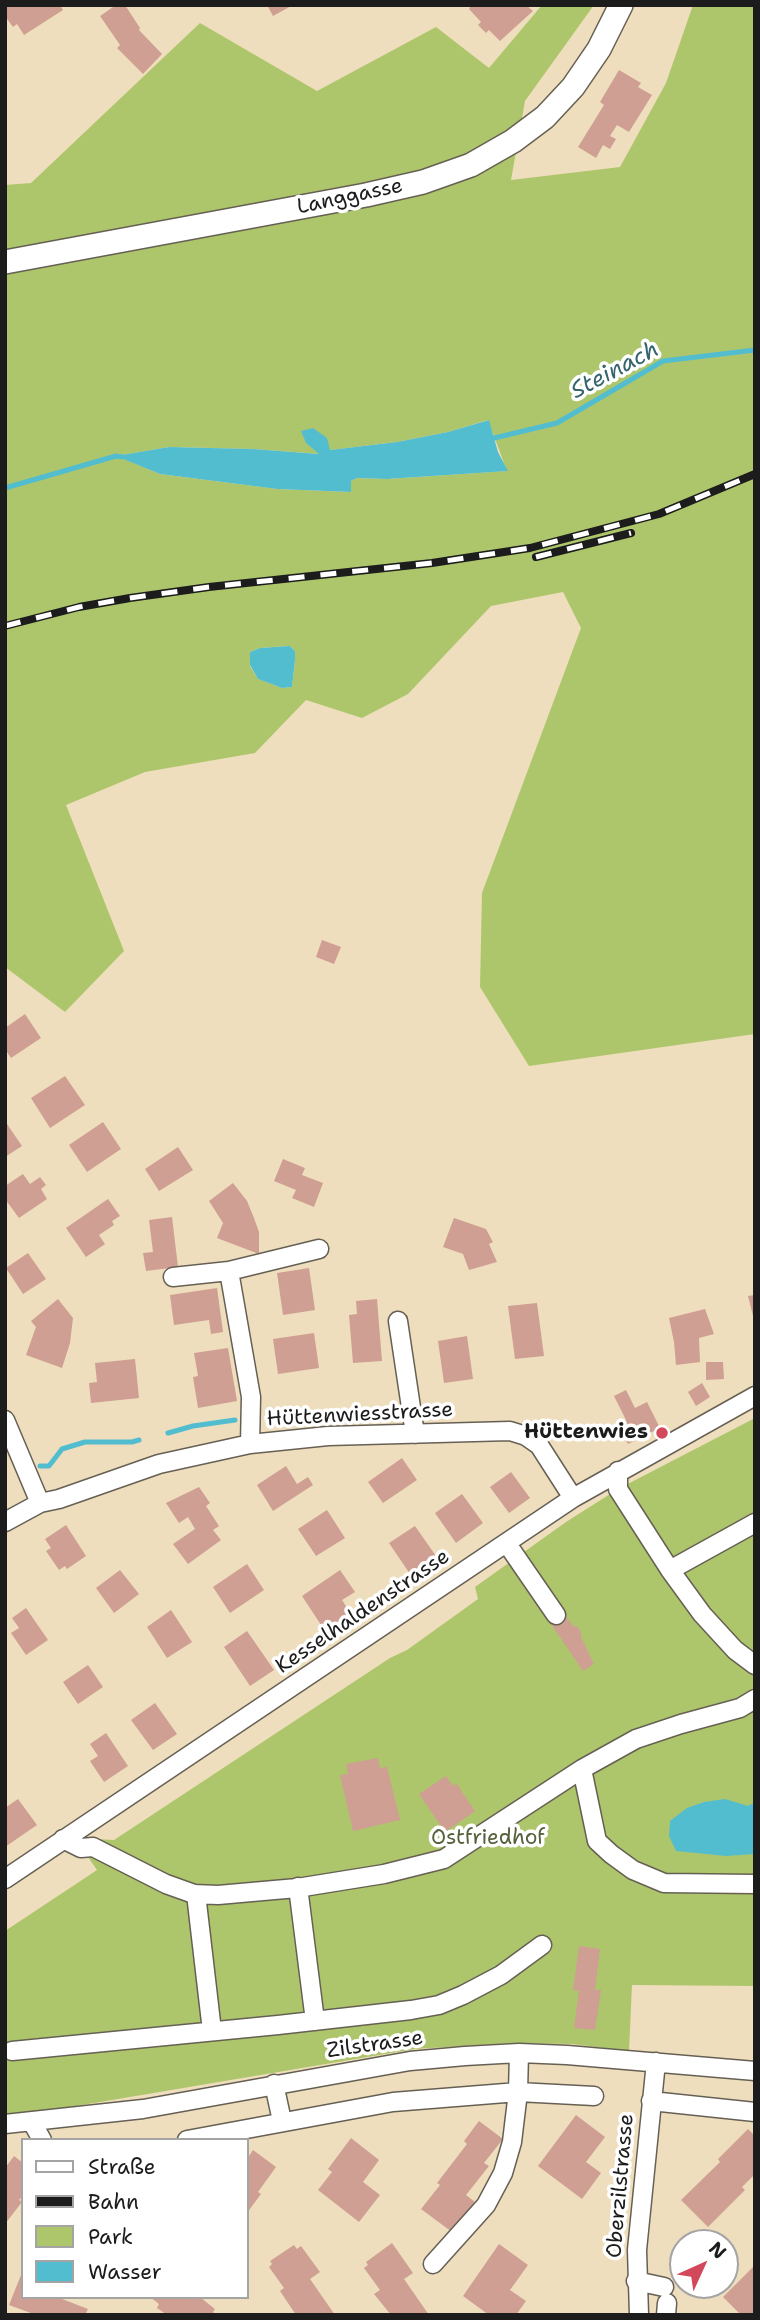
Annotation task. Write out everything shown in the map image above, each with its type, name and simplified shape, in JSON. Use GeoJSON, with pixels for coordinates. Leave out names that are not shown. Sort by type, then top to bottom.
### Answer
{"type":"FeatureCollection","features":[{"type":"Feature","properties":{"kind":"main road","name":"Langgasse"},"geometry":{"type":"LineString","coordinates":[[5,262],[366,195],[423,182],[471,165],[513,141],[545,117],[573,87],[599,49],[621,5]]}},
{"type":"Feature","properties":{"kind":"street"},"geometry":{"type":"LineString","coordinates":[[173,1277],[229,1271],[319,1249]]}},
{"type":"Feature","properties":{"kind":"street"},"geometry":{"type":"LineString","coordinates":[[229,1271],[251,1397],[250,1444]]}},
{"type":"Feature","properties":{"kind":"street"},"geometry":{"type":"LineString","coordinates":[[398,1321],[415,1434]]}},
{"type":"Feature","properties":{"kind":"street","name":"Kesselhaldenstrasse"},"geometry":{"type":"LineString","coordinates":[[5,1879],[572,1498],[755,1396]]}},
{"type":"Feature","properties":{"kind":"street"},"geometry":{"type":"LineString","coordinates":[[5,1420],[40,1503]]}},
{"type":"Feature","properties":{"kind":"street","name":"Hüttenwiesstrasse"},"geometry":{"type":"LineString","coordinates":[[5,1522],[40,1503],[59,1499],[159,1464],[250,1444],[328,1436],[510,1431],[526,1436],[539,1445],[572,1498]]}},
{"type":"Feature","properties":{"kind":"street"},"geometry":{"type":"LineString","coordinates":[[618,1471],[618,1489],[670,1570],[702,1614],[735,1650],[755,1665]]}},
{"type":"Feature","properties":{"kind":"street"},"geometry":{"type":"LineString","coordinates":[[670,1570],[755,1523]]}},
{"type":"Feature","properties":{"kind":"street"},"geometry":{"type":"LineString","coordinates":[[512,1552],[556,1615]]}},
{"type":"Feature","properties":{"kind":"street"},"geometry":{"type":"LineString","coordinates":[[63,1839],[82,1848],[93,1847],[166,1884],[196,1895],[351,1881],[417,1867],[444,1858],[582,1769],[636,1740],[740,1707],[755,1699]]}},
{"type":"Feature","properties":{"kind":"street"},"geometry":{"type":"LineString","coordinates":[[582,1769],[597,1841],[633,1870],[664,1883],[755,1884]]}},
{"type":"Feature","properties":{"kind":"street"},"geometry":{"type":"LineString","coordinates":[[298,1887],[315,2021]]}},
{"type":"Feature","properties":{"kind":"street"},"geometry":{"type":"LineString","coordinates":[[196,1895],[212,2031]]}},
{"type":"Feature","properties":{"kind":"street"},"geometry":{"type":"LineString","coordinates":[[12,2051],[315,2021],[439,2005],[501,1975],[542,1945]]}},
{"type":"Feature","properties":{"kind":"street"},"geometry":{"type":"LineString","coordinates":[[433,2264],[486,2205],[503,2173],[512,2142],[519,2053]]}},
{"type":"Feature","properties":{"kind":"street","name":"Zilstrasse"},"geometry":{"type":"LineString","coordinates":[[5,2124],[143,2109],[410,2061],[519,2053],[755,2071]]}},
{"type":"Feature","properties":{"kind":"street","name":"Oberzilstrasse"},"geometry":{"type":"LineString","coordinates":[[639,2315],[637,2250],[656,2062]]}},
{"type":"Feature","properties":{"kind":"street"},"geometry":{"type":"LineString","coordinates":[[274,2084],[282,2121]]}},
{"type":"Feature","properties":{"kind":"street"},"geometry":{"type":"LineString","coordinates":[[197,2138],[393,2102],[518,2092],[594,2095]]}},
{"type":"Feature","properties":{"kind":"street"},"geometry":{"type":"LineString","coordinates":[[651,2101],[755,2112]]}},
{"type":"Feature","properties":{"kind":"street"},"geometry":{"type":"LineString","coordinates":[[32,2122],[41,2138]]}},
{"type":"Feature","properties":{"kind":"street"},"geometry":{"type":"LineString","coordinates":[[636,2281],[665,2302]]}},
{"type":"Feature","properties":{"kind":"green space"},"geometry":{"type":"Polygon","coordinates":[[[542,5],[594,5],[525,101],[511,180],[620,167],[666,83],[693,5],[755,5],[755,1034],[529,1066],[480,987],[482,893],[581,628],[563,592],[491,606],[408,694],[362,718],[306,700],[255,753],[145,772],[66,805],[124,951],[65,1012],[5,967],[5,185],[31,183],[200,23],[317,91],[436,27],[489,68],[542,5]],[[488,420],[448,432],[397,442],[330,450],[320,454],[169,447],[117,456],[160,474],[277,489],[351,492],[351,481],[357,478],[387,479],[507,471],[488,420]],[[290,646],[260,648],[250,652],[250,666],[258,679],[282,688],[292,687],[295,651],[290,646]]]}},
{"type":"Feature","properties":{"kind":"green space","name":"Ostfriedhof"},"geometry":{"type":"Polygon","coordinates":[[[755,1418],[755,1986],[632,1985],[629,2051],[572,2044],[512,2043],[415,2049],[5,2118],[5,1931],[97,1870],[88,1857],[96,1839],[114,1840],[390,1658],[407,1650],[478,1599],[475,1587],[566,1522],[618,1489],[755,1418]]]}},
{"type":"Feature","properties":{"kind":"water"},"geometry":{"type":"Polygon","coordinates":[[[489,420],[498,452],[508,471],[387,479],[357,478],[351,481],[351,492],[277,489],[160,474],[116,456],[169,447],[319,454],[306,443],[301,431],[313,428],[327,438],[330,450],[397,442],[448,432],[489,420]]]}},
{"type":"Feature","properties":{"kind":"water"},"geometry":{"type":"Polygon","coordinates":[[[290,646],[295,651],[292,687],[282,688],[258,679],[250,665],[250,652],[260,648],[290,646]]]}},
{"type":"Feature","properties":{"kind":"water"},"geometry":{"type":"Polygon","coordinates":[[[725,1799],[748,1806],[755,1802],[755,1854],[726,1856],[676,1851],[669,1836],[670,1821],[687,1808],[725,1799]]]}},
{"type":"Feature","properties":{"kind":"building"},"geometry":{"type":"Polygon","coordinates":[[[5,5],[60,5],[63,10],[24,35],[17,24],[13,27],[5,16],[5,5]]]}},
{"type":"Feature","properties":{"kind":"building"},"geometry":{"type":"Polygon","coordinates":[[[116,5],[125,5],[139,30],[162,54],[143,74],[117,48],[120,45],[100,16],[116,5]]]}},
{"type":"Feature","properties":{"kind":"building"},"geometry":{"type":"Polygon","coordinates":[[[267,5],[293,5],[273,16],[267,5]]]}},
{"type":"Feature","properties":{"kind":"building"},"geometry":{"type":"Polygon","coordinates":[[[471,5],[526,5],[533,11],[500,41],[489,30],[486,33],[478,25],[481,22],[469,9],[471,5]]]}},
{"type":"Feature","properties":{"kind":"building"},"geometry":{"type":"Polygon","coordinates":[[[619,70],[641,83],[638,87],[652,95],[629,132],[617,125],[610,136],[616,139],[610,149],[603,145],[596,158],[578,147],[604,105],[600,102],[619,70]]]}},
{"type":"Feature","properties":{"kind":"building"},"geometry":{"type":"Polygon","coordinates":[[[322,940],[341,947],[334,964],[316,957],[322,940]]]}},
{"type":"Feature","properties":{"kind":"building"},"geometry":{"type":"Polygon","coordinates":[[[25,1014],[41,1038],[11,1058],[5,1049],[5,1028],[25,1014]]]}},
{"type":"Feature","properties":{"kind":"building"},"geometry":{"type":"Polygon","coordinates":[[[65,1076],[85,1105],[50,1128],[31,1098],[65,1076]]]}},
{"type":"Feature","properties":{"kind":"building"},"geometry":{"type":"Polygon","coordinates":[[[5,1121],[22,1146],[5,1157],[5,1121]]]}},
{"type":"Feature","properties":{"kind":"building"},"geometry":{"type":"Polygon","coordinates":[[[103,1122],[121,1149],[87,1172],[69,1145],[103,1122]]]}},
{"type":"Feature","properties":{"kind":"building"},"geometry":{"type":"Polygon","coordinates":[[[178,1147],[193,1170],[159,1191],[145,1169],[178,1147]]]}},
{"type":"Feature","properties":{"kind":"building"},"geometry":{"type":"Polygon","coordinates":[[[283,1159],[305,1168],[302,1175],[323,1183],[314,1207],[292,1198],[296,1190],[274,1181],[283,1159]]]}},
{"type":"Feature","properties":{"kind":"building"},"geometry":{"type":"Polygon","coordinates":[[[23,1174],[30,1184],[40,1177],[46,1185],[41,1189],[47,1199],[19,1218],[5,1199],[5,1186],[23,1174]]]}},
{"type":"Feature","properties":{"kind":"building"},"geometry":{"type":"Polygon","coordinates":[[[233,1183],[247,1201],[254,1218],[259,1232],[259,1254],[217,1238],[223,1223],[209,1201],[233,1183]]]}},
{"type":"Feature","properties":{"kind":"building"},"geometry":{"type":"Polygon","coordinates":[[[108,1199],[120,1216],[112,1221],[114,1225],[99,1235],[105,1244],[86,1257],[66,1228],[108,1199]]]}},
{"type":"Feature","properties":{"kind":"building"},"geometry":{"type":"Polygon","coordinates":[[[172,1217],[178,1267],[146,1271],[143,1253],[153,1252],[149,1220],[172,1217]]]}},
{"type":"Feature","properties":{"kind":"building"},"geometry":{"type":"Polygon","coordinates":[[[454,1218],[486,1229],[493,1242],[489,1244],[497,1262],[469,1270],[463,1254],[443,1247],[454,1218]]]}},
{"type":"Feature","properties":{"kind":"building"},"geometry":{"type":"Polygon","coordinates":[[[28,1253],[46,1279],[23,1294],[6,1268],[28,1253]]]}},
{"type":"Feature","properties":{"kind":"building"},"geometry":{"type":"Polygon","coordinates":[[[309,1268],[315,1310],[283,1315],[277,1273],[309,1268]]]}},
{"type":"Feature","properties":{"kind":"building"},"geometry":{"type":"Polygon","coordinates":[[[217,1288],[223,1332],[211,1334],[209,1320],[174,1325],[170,1295],[217,1288]]]}},
{"type":"Feature","properties":{"kind":"building"},"geometry":{"type":"Polygon","coordinates":[[[755,1295],[755,1320],[754,1320],[748,1296],[755,1295]]]}},
{"type":"Feature","properties":{"kind":"building"},"geometry":{"type":"Polygon","coordinates":[[[58,1299],[73,1318],[70,1343],[62,1368],[26,1355],[36,1327],[31,1321],[58,1299]]]}},
{"type":"Feature","properties":{"kind":"building"},"geometry":{"type":"Polygon","coordinates":[[[377,1299],[382,1361],[353,1363],[349,1315],[357,1314],[356,1301],[377,1299]]]}},
{"type":"Feature","properties":{"kind":"building"},"geometry":{"type":"Polygon","coordinates":[[[537,1303],[544,1356],[515,1359],[508,1306],[537,1303]]]}},
{"type":"Feature","properties":{"kind":"building"},"geometry":{"type":"Polygon","coordinates":[[[705,1309],[714,1334],[699,1338],[700,1362],[676,1365],[669,1318],[705,1309]]]}},
{"type":"Feature","properties":{"kind":"building"},"geometry":{"type":"Polygon","coordinates":[[[314,1333],[319,1368],[278,1374],[273,1339],[314,1333]]]}},
{"type":"Feature","properties":{"kind":"building"},"geometry":{"type":"Polygon","coordinates":[[[467,1336],[473,1379],[444,1383],[438,1341],[467,1336]]]}},
{"type":"Feature","properties":{"kind":"building"},"geometry":{"type":"Polygon","coordinates":[[[228,1348],[237,1401],[198,1408],[193,1377],[198,1376],[194,1353],[228,1348]]]}},
{"type":"Feature","properties":{"kind":"building"},"geometry":{"type":"Polygon","coordinates":[[[135,1359],[139,1398],[91,1403],[89,1383],[97,1382],[95,1363],[135,1359]]]}},
{"type":"Feature","properties":{"kind":"building"},"geometry":{"type":"Polygon","coordinates":[[[706,1362],[723,1362],[724,1379],[706,1380],[706,1362]]]}},
{"type":"Feature","properties":{"kind":"building"},"geometry":{"type":"Polygon","coordinates":[[[702,1383],[710,1397],[696,1406],[688,1392],[702,1383]]]}},
{"type":"Feature","properties":{"kind":"building"},"geometry":{"type":"Polygon","coordinates":[[[626,1390],[635,1408],[647,1402],[660,1428],[628,1444],[618,1425],[626,1420],[614,1396],[626,1390]]]}},
{"type":"Feature","properties":{"kind":"building"},"geometry":{"type":"Polygon","coordinates":[[[402,1458],[417,1480],[383,1503],[368,1482],[402,1458]]]}},
{"type":"Feature","properties":{"kind":"building"},"geometry":{"type":"Polygon","coordinates":[[[286,1466],[297,1484],[308,1477],[313,1485],[273,1511],[257,1485],[286,1466]]]}},
{"type":"Feature","properties":{"kind":"building"},"geometry":{"type":"Polygon","coordinates":[[[511,1472],[530,1498],[509,1513],[490,1487],[511,1472]]]}},
{"type":"Feature","properties":{"kind":"building"},"geometry":{"type":"Polygon","coordinates":[[[199,1487],[210,1503],[206,1506],[219,1526],[213,1530],[221,1540],[188,1564],[173,1544],[195,1529],[188,1517],[179,1523],[166,1503],[199,1487]]]}},
{"type":"Feature","properties":{"kind":"building"},"geometry":{"type":"Polygon","coordinates":[[[462,1494],[483,1523],[456,1543],[435,1513],[462,1494]]]}},
{"type":"Feature","properties":{"kind":"building"},"geometry":{"type":"Polygon","coordinates":[[[327,1510],[345,1538],[316,1556],[298,1529],[327,1510]]]}},
{"type":"Feature","properties":{"kind":"building"},"geometry":{"type":"Polygon","coordinates":[[[66,1525],[86,1556],[67,1569],[65,1566],[59,1570],[46,1551],[51,1548],[45,1539],[66,1525]]]}},
{"type":"Feature","properties":{"kind":"building"},"geometry":{"type":"Polygon","coordinates":[[[415,1526],[436,1556],[410,1574],[389,1543],[415,1526]]]}},
{"type":"Feature","properties":{"kind":"building"},"geometry":{"type":"Polygon","coordinates":[[[247,1564],[264,1590],[230,1613],[213,1587],[247,1564]]]}},
{"type":"Feature","properties":{"kind":"building"},"geometry":{"type":"Polygon","coordinates":[[[120,1570],[139,1594],[114,1613],[96,1588],[120,1570]]]}},
{"type":"Feature","properties":{"kind":"building"},"geometry":{"type":"Polygon","coordinates":[[[340,1570],[355,1592],[342,1600],[351,1614],[325,1631],[302,1596],[340,1570]]]}},
{"type":"Feature","properties":{"kind":"building"},"geometry":{"type":"Polygon","coordinates":[[[26,1608],[48,1640],[26,1655],[11,1633],[19,1628],[12,1618],[26,1608]]]}},
{"type":"Feature","properties":{"kind":"building"},"geometry":{"type":"Polygon","coordinates":[[[171,1610],[192,1642],[167,1658],[147,1627],[171,1610]]]}},
{"type":"Feature","properties":{"kind":"building"},"geometry":{"type":"Polygon","coordinates":[[[565,1615],[581,1632],[594,1664],[583,1671],[551,1624],[565,1615]]]}},
{"type":"Feature","properties":{"kind":"building"},"geometry":{"type":"Polygon","coordinates":[[[247,1631],[274,1670],[250,1686],[224,1647],[247,1631]]]}},
{"type":"Feature","properties":{"kind":"building"},"geometry":{"type":"Polygon","coordinates":[[[88,1665],[103,1687],[78,1704],[63,1682],[88,1665]]]}},
{"type":"Feature","properties":{"kind":"building"},"geometry":{"type":"Polygon","coordinates":[[[155,1703],[177,1734],[153,1750],[131,1720],[155,1703]]]}},
{"type":"Feature","properties":{"kind":"building"},"geometry":{"type":"Polygon","coordinates":[[[106,1733],[128,1766],[104,1782],[90,1761],[98,1756],[90,1744],[106,1733]]]}},
{"type":"Feature","properties":{"kind":"building"},"geometry":{"type":"Polygon","coordinates":[[[378,1758],[380,1768],[387,1767],[400,1820],[353,1831],[340,1775],[348,1774],[346,1764],[378,1758]]]}},
{"type":"Feature","properties":{"kind":"building"},"geometry":{"type":"Polygon","coordinates":[[[446,1776],[453,1786],[456,1783],[475,1811],[445,1832],[419,1794],[446,1776]]]}},
{"type":"Feature","properties":{"kind":"building"},"geometry":{"type":"Polygon","coordinates":[[[18,1799],[37,1825],[5,1847],[5,1808],[18,1799]]]}},
{"type":"Feature","properties":{"kind":"building"},"geometry":{"type":"Polygon","coordinates":[[[579,1946],[600,1949],[595,1990],[601,1990],[595,2030],[574,2028],[579,1991],[573,1990],[579,1946]]]}},
{"type":"Feature","properties":{"kind":"building"},"geometry":{"type":"Polygon","coordinates":[[[576,2115],[605,2137],[586,2162],[601,2173],[582,2199],[538,2166],[576,2115]]]}},
{"type":"Feature","properties":{"kind":"building"},"geometry":{"type":"Polygon","coordinates":[[[479,2121],[503,2139],[484,2163],[489,2166],[466,2195],[475,2202],[452,2232],[421,2209],[440,2185],[437,2183],[467,2144],[464,2141],[479,2121]]]}},
{"type":"Feature","properties":{"kind":"building"},"geometry":{"type":"Polygon","coordinates":[[[748,2129],[755,2136],[755,2174],[742,2187],[745,2190],[708,2227],[681,2200],[720,2162],[718,2159],[748,2129]]]}},
{"type":"Feature","properties":{"kind":"building"},"geometry":{"type":"Polygon","coordinates":[[[351,2138],[379,2160],[363,2182],[380,2195],[359,2222],[318,2190],[332,2172],[328,2169],[351,2138]]]}},
{"type":"Feature","properties":{"kind":"building"},"geometry":{"type":"Polygon","coordinates":[[[253,2150],[276,2167],[248,2212],[248,2158],[253,2150]]]}},
{"type":"Feature","properties":{"kind":"building"},"geometry":{"type":"Polygon","coordinates":[[[14,2156],[21,2161],[21,2203],[5,2224],[5,2168],[14,2156]]]}},
{"type":"Feature","properties":{"kind":"building"},"geometry":{"type":"Polygon","coordinates":[[[392,2243],[413,2273],[404,2279],[429,2315],[391,2315],[374,2294],[380,2290],[364,2268],[368,2265],[366,2262],[392,2243]]]}},
{"type":"Feature","properties":{"kind":"building"},"geometry":{"type":"Polygon","coordinates":[[[499,2244],[528,2265],[510,2290],[526,2301],[516,2315],[489,2315],[463,2296],[499,2244]]]}},
{"type":"Feature","properties":{"kind":"building"},"geometry":{"type":"Polygon","coordinates":[[[294,2245],[297,2249],[301,2246],[320,2272],[310,2279],[335,2315],[296,2315],[280,2291],[284,2288],[269,2267],[272,2264],[270,2261],[294,2245]]]}},
{"type":"Feature","properties":{"kind":"building"},"geometry":{"type":"Polygon","coordinates":[[[755,2265],[755,2315],[737,2315],[739,2313],[725,2299],[739,2299],[739,2281],[755,2265]]]}},
{"type":"Feature","properties":{"kind":"building"},"geometry":{"type":"Polygon","coordinates":[[[21,2275],[21,2299],[62,2299],[88,2309],[85,2315],[36,2315],[9,2305],[21,2275]]]}},
{"type":"Feature","properties":{"kind":"building"},"geometry":{"type":"Polygon","coordinates":[[[153,2299],[202,2299],[215,2309],[213,2312],[217,2315],[167,2315],[157,2308],[159,2304],[153,2299]]]}},
{"type":"Feature","properties":{"kind":"waterway","name":"Steinach"},"geometry":{"type":"LineString","coordinates":[[490,439],[557,423],[663,361],[755,350]]}},
{"type":"Feature","properties":{"kind":"waterway","name":"Steinach"},"geometry":{"type":"LineString","coordinates":[[5,488],[116,456],[123,457]]}},
{"type":"Feature","properties":{"kind":"waterway"},"geometry":{"type":"LineString","coordinates":[[168,1433],[193,1426],[235,1420]]}},
{"type":"Feature","properties":{"kind":"waterway"},"geometry":{"type":"LineString","coordinates":[[40,1466],[49,1466],[62,1449],[85,1442],[139,1440]]}},
{"type":"Feature","properties":{"kind":"railway"},"geometry":{"type":"LineString","coordinates":[[5,626],[79,607],[130,598],[432,563],[530,548],[659,514],[755,474]]}},
{"type":"Feature","properties":{"kind":"railway"},"geometry":{"type":"LineString","coordinates":[[536,557],[631,533]]}},
{"type":"Feature","properties":{"kind":"place","name":"Hüttenwies"},"geometry":{"type":"Point","coordinates":[662,1433]}}]}
